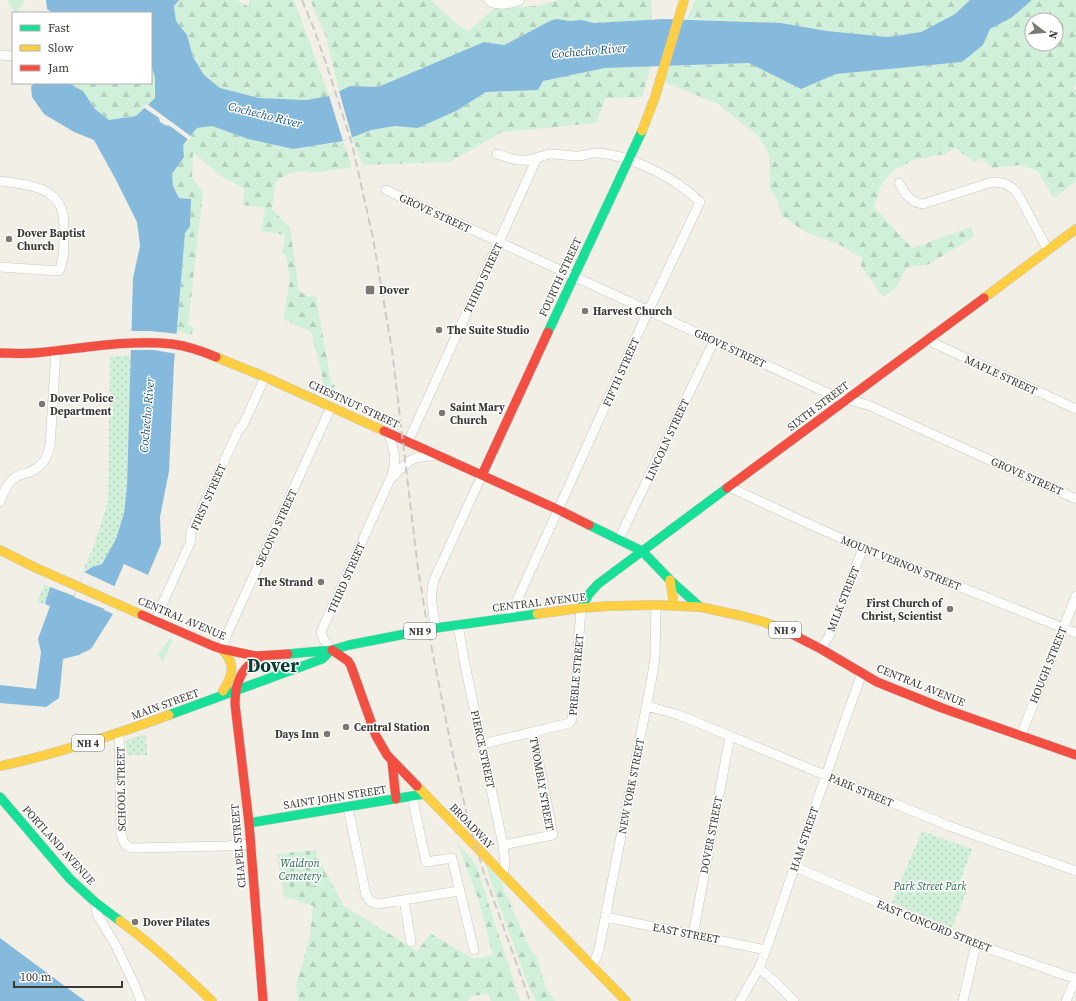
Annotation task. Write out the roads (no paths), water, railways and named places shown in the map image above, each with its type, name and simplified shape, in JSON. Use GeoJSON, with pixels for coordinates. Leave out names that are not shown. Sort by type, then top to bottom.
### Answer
{"type":"FeatureCollection","features":[{"type":"Feature","properties":{"kind":"main road","name":"FOURTH STREET"},"geometry":{"type":"LineString","coordinates":[[482,476],[647,119],[684,0]]}},
{"type":"Feature","properties":{"kind":"main road","name":"SIXTH STREET"},"geometry":{"type":"LineString","coordinates":[[581,608],[588,594],[598,584],[1076,229]]}},
{"type":"Feature","properties":{"kind":"main road","name":"CHESTNUT STREET"},"geometry":{"type":"LineString","coordinates":[[0,353],[32,353],[149,342],[183,346],[204,352],[265,377],[482,476],[561,506],[642,551],[670,580],[700,607]]}},
{"type":"Feature","properties":{"kind":"main road","name":"CENTRAL AVENUE"},"geometry":{"type":"LineString","coordinates":[[0,550],[34,567],[222,649],[256,656],[332,650],[349,644],[436,628],[581,608],[656,605],[700,607],[764,622],[780,628],[878,682],[942,708],[1076,755]]}},
{"type":"Feature","properties":{"kind":"main road"},"geometry":{"type":"LineString","coordinates":[[670,580],[674,605]]}},
{"type":"Feature","properties":{"kind":"main road"},"geometry":{"type":"LineString","coordinates":[[219,696],[228,683],[232,671],[232,663],[229,655],[222,649]]}},
{"type":"Feature","properties":{"kind":"main road","name":"MAIN STREET"},"geometry":{"type":"LineString","coordinates":[[0,766],[53,754],[119,733],[235,690],[257,673],[322,659],[332,650]]}},
{"type":"Feature","properties":{"kind":"main road","name":"BROADWAY"},"geometry":{"type":"LineString","coordinates":[[332,650],[348,660],[352,666],[376,736],[392,762],[626,1001]]}},
{"type":"Feature","properties":{"kind":"main road"},"geometry":{"type":"LineString","coordinates":[[235,690],[247,667],[257,673],[262,656]]}},
{"type":"Feature","properties":{"kind":"main road","name":"CHAPEL STREET"},"geometry":{"type":"LineString","coordinates":[[235,690],[235,704],[251,844],[263,1001]]}},
{"type":"Feature","properties":{"kind":"main road"},"geometry":{"type":"LineString","coordinates":[[392,762],[396,799]]}},
{"type":"Feature","properties":{"kind":"main road","name":"SAINT JOHN STREET"},"geometry":{"type":"LineString","coordinates":[[249,823],[424,794]]}},
{"type":"Feature","properties":{"kind":"main road","name":"PORTLAND AVENUE"},"geometry":{"type":"LineString","coordinates":[[0,797],[70,879],[95,902],[134,931],[212,1001]]}},
{"type":"Feature","properties":{"kind":"street"},"geometry":{"type":"LineString","coordinates":[[489,1],[494,4],[508,4],[520,0]]}},
{"type":"Feature","properties":{"kind":"street"},"geometry":{"type":"LineString","coordinates":[[0,55],[12,56]]}},
{"type":"Feature","properties":{"kind":"street"},"geometry":{"type":"LineString","coordinates":[[497,154],[515,160],[525,160],[551,154],[576,156],[598,153],[629,160]]}},
{"type":"Feature","properties":{"kind":"street","name":"THIRD STREET"},"geometry":{"type":"LineString","coordinates":[[408,442],[537,158]]}},
{"type":"Feature","properties":{"kind":"street","name":"FIFTH STREET"},"geometry":{"type":"LineString","coordinates":[[509,618],[700,202],[686,190],[669,179],[639,163],[629,160]]}},
{"type":"Feature","properties":{"kind":"street"},"geometry":{"type":"LineString","coordinates":[[0,181],[34,186],[53,196],[62,210],[64,226],[64,246],[61,268],[59,272],[0,267]]}},
{"type":"Feature","properties":{"kind":"street"},"geometry":{"type":"LineString","coordinates":[[899,183],[907,197],[918,204],[923,204],[992,182],[1007,184],[1018,194],[1048,250]]}},
{"type":"Feature","properties":{"kind":"street","name":"GROVE STREET"},"geometry":{"type":"LineString","coordinates":[[386,190],[834,396],[868,405],[1076,499]]}},
{"type":"Feature","properties":{"kind":"street","name":"MAPLE STREET"},"geometry":{"type":"LineString","coordinates":[[927,340],[1076,409]]}},
{"type":"Feature","properties":{"kind":"street","name":"LINCOLN STREET"},"geometry":{"type":"LineString","coordinates":[[619,539],[714,341]]}},
{"type":"Feature","properties":{"kind":"street"},"geometry":{"type":"LineString","coordinates":[[0,502],[12,479],[36,470],[41,466],[48,454],[50,446],[56,350]]}},
{"type":"Feature","properties":{"kind":"street","name":"FIRST STREET"},"geometry":{"type":"LineString","coordinates":[[155,620],[190,543],[191,532],[265,377]]}},
{"type":"Feature","properties":{"kind":"street","name":"SECOND STREET"},"geometry":{"type":"LineString","coordinates":[[222,649],[227,634],[331,407]]}},
{"type":"Feature","properties":{"kind":"street","name":"THIRD STREET"},"geometry":{"type":"LineString","coordinates":[[332,650],[324,640],[321,632],[394,468],[394,450],[388,433]]}},
{"type":"Feature","properties":{"kind":"street","name":"THIRD STREET"},"geometry":{"type":"LineString","coordinates":[[389,482],[410,460],[423,456],[440,456]]}},
{"type":"Feature","properties":{"kind":"street","name":"FOURTH STREET"},"geometry":{"type":"LineString","coordinates":[[436,628],[431,589],[438,568],[482,476]]}},
{"type":"Feature","properties":{"kind":"street","name":"MOUNT VERNON STREET"},"geometry":{"type":"LineString","coordinates":[[729,487],[863,548],[1076,633]]}},
{"type":"Feature","properties":{"kind":"street","name":"MILK STREET"},"geometry":{"type":"LineString","coordinates":[[820,649],[829,636],[863,548]]}},
{"type":"Feature","properties":{"kind":"street","name":"HOUGH STREET"},"geometry":{"type":"LineString","coordinates":[[1021,735],[1076,596]]}},
{"type":"Feature","properties":{"kind":"street","name":"NEW YORK STREET"},"geometry":{"type":"LineString","coordinates":[[592,966],[599,949],[606,917],[647,706],[655,657],[656,605]]}},
{"type":"Feature","properties":{"kind":"street","name":"PREBLE STREET"},"geometry":{"type":"LineString","coordinates":[[482,744],[570,722],[572,719],[581,608]]}},
{"type":"Feature","properties":{"kind":"street","name":"PIERCE STREET"},"geometry":{"type":"LineString","coordinates":[[458,625],[503,845],[505,863],[503,874]]}},
{"type":"Feature","properties":{"kind":"street","name":"HAM STREET"},"geometry":{"type":"LineString","coordinates":[[740,1001],[759,968],[766,950],[862,673]]}},
{"type":"Feature","properties":{"kind":"street","name":"PARK STREET"},"geometry":{"type":"LineString","coordinates":[[647,706],[679,715],[949,826],[1076,871]]}},
{"type":"Feature","properties":{"kind":"street","name":"TWOMBLY STREET"},"geometry":{"type":"LineString","coordinates":[[503,845],[553,835],[533,732]]}},
{"type":"Feature","properties":{"kind":"street","name":"SCHOOL STREET"},"geometry":{"type":"LineString","coordinates":[[119,733],[121,834],[124,843],[128,847],[226,846],[251,844]]}},
{"type":"Feature","properties":{"kind":"street","name":"DOVER STREET"},"geometry":{"type":"LineString","coordinates":[[693,935],[730,736]]}},
{"type":"Feature","properties":{"kind":"street"},"geometry":{"type":"LineString","coordinates":[[412,796],[426,862],[452,858],[474,950]]}},
{"type":"Feature","properties":{"kind":"street"},"geometry":{"type":"LineString","coordinates":[[348,807],[366,895],[373,903],[378,904],[459,891]]}},
{"type":"Feature","properties":{"kind":"street","name":"EAST CONCORD STREET"},"geometry":{"type":"LineString","coordinates":[[794,867],[976,944],[1076,979]]}},
{"type":"Feature","properties":{"kind":"street"},"geometry":{"type":"LineString","coordinates":[[404,900],[411,942]]}},
{"type":"Feature","properties":{"kind":"street"},"geometry":{"type":"LineString","coordinates":[[95,902],[97,914],[116,946],[141,1001]]}},
{"type":"Feature","properties":{"kind":"street","name":"EAST STREET"},"geometry":{"type":"LineString","coordinates":[[606,917],[766,950]]}},
{"type":"Feature","properties":{"kind":"street"},"geometry":{"type":"LineString","coordinates":[[963,1001],[976,944]]}},
{"type":"Feature","properties":{"kind":"street"},"geometry":{"type":"LineString","coordinates":[[759,968],[774,980],[794,1001]]}},
{"type":"Feature","properties":{"kind":"street"},"geometry":{"type":"LineString","coordinates":[[1066,1001],[1076,979]]}},
{"type":"Feature","properties":{"kind":"water","name":"Cochecho River"},"geometry":{"type":"Polygon","coordinates":[[[46,0],[179,0],[174,6],[176,21],[187,35],[193,57],[204,75],[220,88],[259,98],[306,100],[329,96],[350,86],[378,87],[484,42],[504,45],[552,20],[558,19],[569,21],[582,20],[594,23],[664,19],[781,23],[827,31],[888,37],[921,32],[955,14],[970,0],[1032,0],[1011,18],[990,29],[983,45],[962,62],[836,74],[801,89],[749,63],[605,68],[543,81],[538,90],[486,92],[456,111],[418,128],[395,126],[371,130],[343,141],[293,149],[248,139],[212,126],[197,128],[183,145],[184,157],[172,174],[173,186],[179,198],[191,199],[190,226],[185,233],[174,364],[169,471],[160,517],[161,544],[148,575],[124,564],[104,610],[113,614],[91,649],[79,655],[63,659],[59,698],[46,707],[0,703],[0,685],[36,689],[41,652],[38,639],[50,606],[45,604],[50,587],[74,596],[84,572],[92,567],[102,564],[116,539],[124,513],[127,486],[133,278],[140,246],[137,222],[94,140],[74,132],[44,114],[32,97],[31,86],[34,84],[70,84],[83,91],[95,109],[109,120],[136,116],[155,98],[155,78],[152,68],[152,12],[52,12],[47,9],[46,0]]]}},
{"type":"Feature","properties":{"kind":"water"},"geometry":{"type":"Polygon","coordinates":[[[0,938],[85,1001],[0,1001],[0,938]]]}},
{"type":"Feature","properties":{"kind":"railway"},"geometry":{"type":"LineString","coordinates":[[302,0],[327,66],[352,144],[373,238],[392,350],[418,569],[428,630],[454,760],[469,823],[484,873],[530,1001]]}},
{"type":"Feature","properties":{"kind":"place","name":"Dover Baptist Church"},"geometry":{"type":"Point","coordinates":[9,239]}},
{"type":"Feature","properties":{"kind":"place","name":"Dover"},"geometry":{"type":"Point","coordinates":[370,290]}},
{"type":"Feature","properties":{"kind":"place","name":"Harvest Church"},"geometry":{"type":"Point","coordinates":[585,311]}},
{"type":"Feature","properties":{"kind":"place","name":"The Suite Studio"},"geometry":{"type":"Point","coordinates":[439,330]}},
{"type":"Feature","properties":{"kind":"place","name":"Dover Police Department"},"geometry":{"type":"Point","coordinates":[42,404]}},
{"type":"Feature","properties":{"kind":"place","name":"Saint Mary Church"},"geometry":{"type":"Point","coordinates":[442,413]}},
{"type":"Feature","properties":{"kind":"place","name":"The Strand"},"geometry":{"type":"Point","coordinates":[321,582]}},
{"type":"Feature","properties":{"kind":"place","name":"First Church of Christ, Scientist"},"geometry":{"type":"Point","coordinates":[950,609]}},
{"type":"Feature","properties":{"kind":"place","name":"Central Station"},"geometry":{"type":"Point","coordinates":[346,727]}},
{"type":"Feature","properties":{"kind":"place","name":"Days Inn"},"geometry":{"type":"Point","coordinates":[327,734]}},
{"type":"Feature","properties":{"kind":"place","name":"Dover Pilates"},"geometry":{"type":"Point","coordinates":[135,922]}},
{"type":"Feature","properties":{"kind":"district","name":"Dover"},"geometry":{"type":"Point","coordinates":[273,665]}},
{"type":"Feature","properties":{"kind":"park label","name":"Waldron Cemetery"},"geometry":{"type":"Point","coordinates":[300,869]}},
{"type":"Feature","properties":{"kind":"park label","name":"Park Street Park"},"geometry":{"type":"Point","coordinates":[930,886]}}]}
